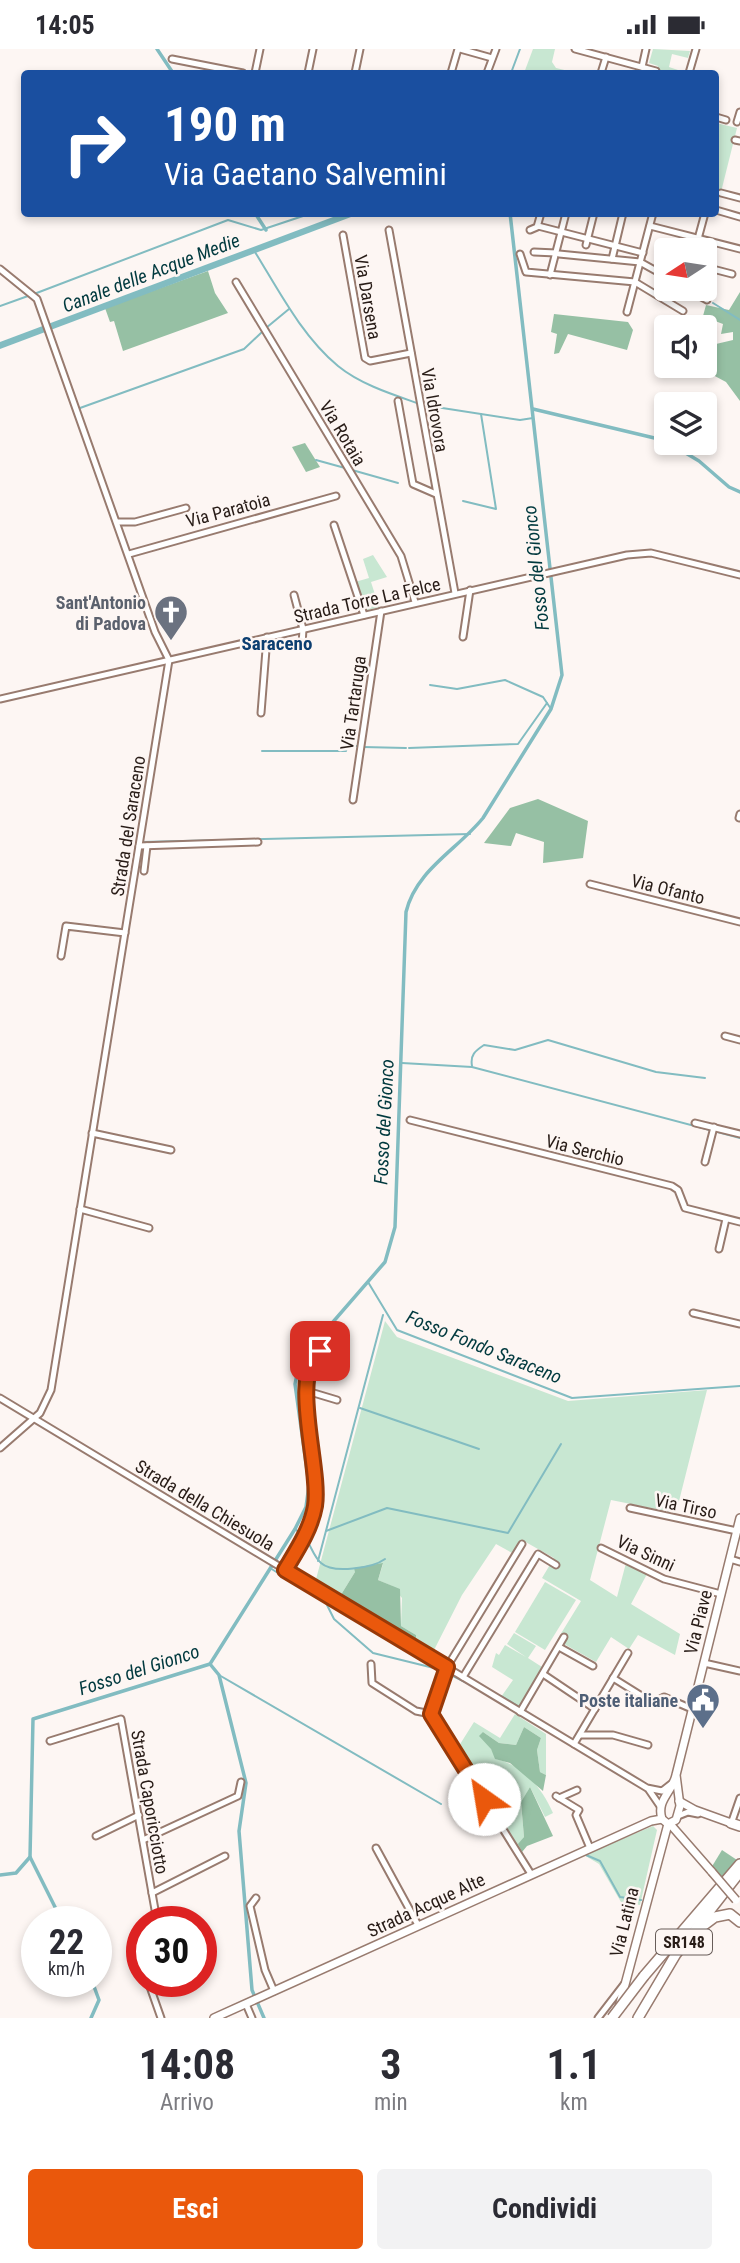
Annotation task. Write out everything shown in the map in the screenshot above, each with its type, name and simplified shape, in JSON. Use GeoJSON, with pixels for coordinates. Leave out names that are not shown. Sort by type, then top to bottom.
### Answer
{"type":"FeatureCollection","features":[{"type":"Feature","properties":{"kind":"highway","name":"SR148"},"geometry":{"type":"LineString","coordinates":[[615,2018],[644,1976],[740,1864]]}},
{"type":"Feature","properties":{"kind":"highway","name":"SR148"},"geometry":{"type":"LineString","coordinates":[[638,2018],[684,1941],[740,1872]]}},
{"type":"Feature","properties":{"kind":"highway"},"geometry":{"type":"LineString","coordinates":[[684,1941],[719,1916],[730,1914],[740,1922]]}},
{"type":"Feature","properties":{"kind":"main road","name":"Via Piave"},"geometry":{"type":"LineString","coordinates":[[673,1796],[740,1518]]}},
{"type":"Feature","properties":{"kind":"main road"},"geometry":{"type":"LineString","coordinates":[[651,1821],[660,1807],[673,1796]]}},
{"type":"Feature","properties":{"kind":"main road"},"geometry":{"type":"LineString","coordinates":[[669,1821],[673,1796]]}},
{"type":"Feature","properties":{"kind":"main road"},"geometry":{"type":"LineString","coordinates":[[673,1796],[692,1809],[736,1825]]}},
{"type":"Feature","properties":{"kind":"main road"},"geometry":{"type":"LineString","coordinates":[[660,1807],[738,1903]]}},
{"type":"Feature","properties":{"kind":"main road","name":"Strada Acque Alte"},"geometry":{"type":"LineString","coordinates":[[214,2018],[651,1821],[669,1821]]}},
{"type":"Feature","properties":{"kind":"main road","name":"Via Latina"},"geometry":{"type":"LineString","coordinates":[[615,2018],[663,1834],[669,1821]]}},
{"type":"Feature","properties":{"kind":"street"},"geometry":{"type":"LineString","coordinates":[[256,70],[260,49]]}},
{"type":"Feature","properties":{"kind":"street"},"geometry":{"type":"LineString","coordinates":[[309,70],[313,49]]}},
{"type":"Feature","properties":{"kind":"street"},"geometry":{"type":"LineString","coordinates":[[356,70],[360,49]]}},
{"type":"Feature","properties":{"kind":"street"},"geometry":{"type":"LineString","coordinates":[[452,70],[459,49],[492,58]]}},
{"type":"Feature","properties":{"kind":"street"},"geometry":{"type":"LineString","coordinates":[[488,70],[495,49]]}},
{"type":"Feature","properties":{"kind":"street"},"geometry":{"type":"LineString","coordinates":[[578,49],[652,70]]}},
{"type":"Feature","properties":{"kind":"street"},"geometry":{"type":"LineString","coordinates":[[642,67],[646,49]]}},
{"type":"Feature","properties":{"kind":"street"},"geometry":{"type":"LineString","coordinates":[[690,70],[695,49]]}},
{"type":"Feature","properties":{"kind":"street"},"geometry":{"type":"LineString","coordinates":[[602,70],[606,57]]}},
{"type":"Feature","properties":{"kind":"street"},"geometry":{"type":"LineString","coordinates":[[172,59],[228,70]]}},
{"type":"Feature","properties":{"kind":"street"},"geometry":{"type":"LineString","coordinates":[[737,122],[740,112]]}},
{"type":"Feature","properties":{"kind":"street"},"geometry":{"type":"LineString","coordinates":[[719,118],[726,120]]}},
{"type":"Feature","properties":{"kind":"street"},"geometry":{"type":"LineString","coordinates":[[721,194],[740,198]]}},
{"type":"Feature","properties":{"kind":"street"},"geometry":{"type":"LineString","coordinates":[[719,212],[740,217]]}},
{"type":"Feature","properties":{"kind":"street"},"geometry":{"type":"LineString","coordinates":[[538,226],[540,217]]}},
{"type":"Feature","properties":{"kind":"street"},"geometry":{"type":"LineString","coordinates":[[550,275],[558,254],[565,217]]}},
{"type":"Feature","properties":{"kind":"street"},"geometry":{"type":"LineString","coordinates":[[587,242],[593,217]]}},
{"type":"Feature","properties":{"kind":"street"},"geometry":{"type":"LineString","coordinates":[[611,258],[621,217]]}},
{"type":"Feature","properties":{"kind":"street"},"geometry":{"type":"LineString","coordinates":[[627,312],[652,217]]}},
{"type":"Feature","properties":{"kind":"street"},"geometry":{"type":"LineString","coordinates":[[698,238],[704,217]]}},
{"type":"Feature","properties":{"kind":"street"},"geometry":{"type":"LineString","coordinates":[[530,230],[538,226],[587,242],[615,245],[643,253]]}},
{"type":"Feature","properties":{"kind":"street"},"geometry":{"type":"LineString","coordinates":[[650,226],[694,238]]}},
{"type":"Feature","properties":{"kind":"street","name":"Via Idrovora"},"geometry":{"type":"LineString","coordinates":[[389,230],[455,593]]}},
{"type":"Feature","properties":{"kind":"street","name":"Via Darsena"},"geometry":{"type":"LineString","coordinates":[[343,235],[365,358],[369,361],[411,353]]}},
{"type":"Feature","properties":{"kind":"street"},"geometry":{"type":"LineString","coordinates":[[718,244],[740,249]]}},
{"type":"Feature","properties":{"kind":"street"},"geometry":{"type":"LineString","coordinates":[[534,253],[640,262],[654,270]]}},
{"type":"Feature","properties":{"kind":"street"},"geometry":{"type":"LineString","coordinates":[[520,254],[525,271],[635,282],[683,311]]}},
{"type":"Feature","properties":{"kind":"street"},"geometry":{"type":"LineString","coordinates":[[0,269],[33,293],[155,632],[169,660]]}},
{"type":"Feature","properties":{"kind":"street"},"geometry":{"type":"LineString","coordinates":[[718,270],[732,274]]}},
{"type":"Feature","properties":{"kind":"street","name":"Via Rotaia"},"geometry":{"type":"LineString","coordinates":[[236,282],[401,556],[415,603]]}},
{"type":"Feature","properties":{"kind":"street"},"geometry":{"type":"LineString","coordinates":[[398,401],[413,484],[436,494]]}},
{"type":"Feature","properties":{"kind":"street","name":"Via Paratoia"},"geometry":{"type":"LineString","coordinates":[[129,554],[336,496]]}},
{"type":"Feature","properties":{"kind":"street"},"geometry":{"type":"LineString","coordinates":[[117,522],[135,522],[186,508]]}},
{"type":"Feature","properties":{"kind":"street"},"geometry":{"type":"LineString","coordinates":[[334,525],[364,615]]}},
{"type":"Feature","properties":{"kind":"street","name":"Strada Torre La Felce"},"geometry":{"type":"LineString","coordinates":[[0,699],[626,555],[651,553],[740,575]]}},
{"type":"Feature","properties":{"kind":"street"},"geometry":{"type":"LineString","coordinates":[[463,637],[470,590]]}},
{"type":"Feature","properties":{"kind":"street"},"geometry":{"type":"LineString","coordinates":[[295,595],[303,629],[302,645]]}},
{"type":"Feature","properties":{"kind":"street","name":"Via Tartaruga"},"geometry":{"type":"LineString","coordinates":[[353,800],[381,611]]}},
{"type":"Feature","properties":{"kind":"street"},"geometry":{"type":"LineString","coordinates":[[261,713],[267,637]]}},
{"type":"Feature","properties":{"kind":"street","name":"Strada del Saraceno"},"geometry":{"type":"LineString","coordinates":[[35,1419],[46,1404],[51,1390],[169,660]]}},
{"type":"Feature","properties":{"kind":"street"},"geometry":{"type":"LineString","coordinates":[[139,846],[258,842]]}},
{"type":"Feature","properties":{"kind":"street"},"geometry":{"type":"LineString","coordinates":[[144,871],[147,846]]}},
{"type":"Feature","properties":{"kind":"street","name":"Via Ofanto"},"geometry":{"type":"LineString","coordinates":[[590,884],[740,922]]}},
{"type":"Feature","properties":{"kind":"street"},"geometry":{"type":"LineString","coordinates":[[61,956],[66,926],[125,933]]}},
{"type":"Feature","properties":{"kind":"street"},"geometry":{"type":"LineString","coordinates":[[725,1037],[740,1040]]}},
{"type":"Feature","properties":{"kind":"street","name":"Via Serchio"},"geometry":{"type":"LineString","coordinates":[[410,1120],[672,1187],[678,1190],[685,1208],[740,1222]]}},
{"type":"Feature","properties":{"kind":"street"},"geometry":{"type":"LineString","coordinates":[[695,1123],[740,1134]]}},
{"type":"Feature","properties":{"kind":"street"},"geometry":{"type":"LineString","coordinates":[[705,1162],[714,1127]]}},
{"type":"Feature","properties":{"kind":"street"},"geometry":{"type":"LineString","coordinates":[[92,1133],[172,1150]]}},
{"type":"Feature","properties":{"kind":"street"},"geometry":{"type":"LineString","coordinates":[[80,1209],[149,1228]]}},
{"type":"Feature","properties":{"kind":"street"},"geometry":{"type":"LineString","coordinates":[[719,1249],[726,1219]]}},
{"type":"Feature","properties":{"kind":"street"},"geometry":{"type":"LineString","coordinates":[[693,1313],[740,1324]]}},
{"type":"Feature","properties":{"kind":"street"},"geometry":{"type":"LineString","coordinates":[[285,1570],[305,1536],[315,1505],[316,1481],[307,1391],[308,1368],[320,1351]]}},
{"type":"Feature","properties":{"kind":"street"},"geometry":{"type":"LineString","coordinates":[[307,1391],[337,1400]]}},
{"type":"Feature","properties":{"kind":"street","name":"Strada della Chiesuola"},"geometry":{"type":"LineString","coordinates":[[0,1398],[646,1788],[673,1796]]}},
{"type":"Feature","properties":{"kind":"street"},"geometry":{"type":"LineString","coordinates":[[0,1448],[35,1419]]}},
{"type":"Feature","properties":{"kind":"street","name":"Via Tirso"},"geometry":{"type":"LineString","coordinates":[[630,1508],[737,1531]]}},
{"type":"Feature","properties":{"kind":"street"},"geometry":{"type":"LineString","coordinates":[[431,1714],[447,1667],[522,1544]]}},
{"type":"Feature","properties":{"kind":"street","name":"Via Sinni"},"geometry":{"type":"LineString","coordinates":[[601,1548],[664,1579],[721,1594]]}},
{"type":"Feature","properties":{"kind":"street"},"geometry":{"type":"LineString","coordinates":[[463,1677],[538,1554],[556,1565]]}},
{"type":"Feature","properties":{"kind":"street"},"geometry":{"type":"LineString","coordinates":[[730,1559],[740,1562]]}},
{"type":"Feature","properties":{"kind":"street"},"geometry":{"type":"LineString","coordinates":[[520,1712],[564,1637]]}},
{"type":"Feature","properties":{"kind":"street"},"geometry":{"type":"LineString","coordinates":[[559,1647],[593,1666]]}},
{"type":"Feature","properties":{"kind":"street"},"geometry":{"type":"LineString","coordinates":[[574,1744],[628,1653]]}},
{"type":"Feature","properties":{"kind":"street"},"geometry":{"type":"LineString","coordinates":[[704,1663],[740,1671]]}},
{"type":"Feature","properties":{"kind":"street"},"geometry":{"type":"LineString","coordinates":[[371,1664],[371,1682],[416,1711],[431,1714],[531,1874]]}},
{"type":"Feature","properties":{"kind":"street"},"geometry":{"type":"LineString","coordinates":[[542,1674],[562,1686],[562,1690],[595,1709]]}},
{"type":"Feature","properties":{"kind":"street"},"geometry":{"type":"LineString","coordinates":[[613,1678],[653,1703],[664,1697],[692,1709]]}},
{"type":"Feature","properties":{"kind":"street","name":"Strada Caporicciotto"},"geometry":{"type":"LineString","coordinates":[[50,1741],[121,1719],[154,1906]]}},
{"type":"Feature","properties":{"kind":"street"},"geometry":{"type":"LineString","coordinates":[[580,1735],[613,1735],[649,1745]]}},
{"type":"Feature","properties":{"kind":"street"},"geometry":{"type":"LineString","coordinates":[[656,1791],[665,1790],[676,1775]]}},
{"type":"Feature","properties":{"kind":"street"},"geometry":{"type":"LineString","coordinates":[[143,1840],[238,1796],[241,1782]]}},
{"type":"Feature","properties":{"kind":"street","name":"Strada della Chiesuola"},"geometry":{"type":"LineString","coordinates":[[646,1788],[660,1807]]}},
{"type":"Feature","properties":{"kind":"street"},"geometry":{"type":"LineString","coordinates":[[576,1790],[558,1797],[579,1810],[576,1815],[590,1848]]}},
{"type":"Feature","properties":{"kind":"street"},"geometry":{"type":"LineString","coordinates":[[669,1821],[690,1812],[736,1825],[740,1798]]}},
{"type":"Feature","properties":{"kind":"street"},"geometry":{"type":"LineString","coordinates":[[96,1836],[139,1815]]}},
{"type":"Feature","properties":{"kind":"street"},"geometry":{"type":"LineString","coordinates":[[376,1848],[418,1926]]}},
{"type":"Feature","properties":{"kind":"street"},"geometry":{"type":"LineString","coordinates":[[152,1892],[225,1857]]}},
{"type":"Feature","properties":{"kind":"street"},"geometry":{"type":"LineString","coordinates":[[256,1898],[250,1906],[251,1921],[274,1991]]}},
{"type":"Feature","properties":{"kind":"street"},"geometry":{"type":"LineString","coordinates":[[600,2015],[625,1983]]}},
{"type":"Feature","properties":{"kind":"street"},"geometry":{"type":"LineString","coordinates":[[154,1997],[161,2018]]}},
{"type":"Feature","properties":{"kind":"street"},"geometry":{"type":"LineString","coordinates":[[252,2018],[253,2001]]}},
{"type":"Feature","properties":{"kind":"street"},"geometry":{"type":"LineString","coordinates":[[600,2015],[612,2013],[615,2018]]}},
{"type":"Feature","properties":{"kind":"green space"},"geometry":{"type":"Polygon","coordinates":[[[533,49],[555,49],[552,62],[556,68],[564,70],[525,70],[533,49]]]}},
{"type":"Feature","properties":{"kind":"green space"},"geometry":{"type":"Polygon","coordinates":[[[653,49],[690,51],[688,58],[672,54],[669,67],[678,70],[657,70],[658,66],[649,63],[653,49]]]}},
{"type":"Feature","properties":{"kind":"green space"},"geometry":{"type":"Polygon","coordinates":[[[719,124],[737,128],[719,200],[719,124]]]}},
{"type":"Feature","properties":{"kind":"green space"},"geometry":{"type":"Polygon","coordinates":[[[208,271],[215,293],[228,313],[123,351],[114,321],[110,322],[105,308],[208,271]]]}},
{"type":"Feature","properties":{"kind":"green space"},"geometry":{"type":"Polygon","coordinates":[[[740,292],[740,401],[726,382],[717,377],[717,344],[733,340],[733,332],[721,334],[723,324],[717,322],[717,315],[703,315],[706,305],[729,310],[740,292]]]}},
{"type":"Feature","properties":{"kind":"green space"},"geometry":{"type":"Polygon","coordinates":[[[554,314],[628,322],[633,330],[627,350],[568,334],[559,353],[554,354],[557,334],[551,332],[554,314]]]}},
{"type":"Feature","properties":{"kind":"green space"},"geometry":{"type":"Polygon","coordinates":[[[305,443],[320,467],[306,472],[292,447],[305,443]]]}},
{"type":"Feature","properties":{"kind":"green space"},"geometry":{"type":"Polygon","coordinates":[[[373,555],[387,577],[371,582],[379,607],[365,611],[355,582],[369,578],[363,559],[373,555]]]}},
{"type":"Feature","properties":{"kind":"green space"},"geometry":{"type":"Polygon","coordinates":[[[538,799],[588,821],[583,858],[543,863],[544,842],[516,833],[511,846],[484,843],[510,808],[538,799]]]}},
{"type":"Feature","properties":{"kind":"green space"},"geometry":{"type":"Polygon","coordinates":[[[385,1321],[397,1337],[568,1401],[707,1390],[676,1513],[611,1500],[590,1580],[617,1597],[626,1563],[647,1574],[631,1604],[680,1634],[675,1655],[638,1635],[629,1649],[611,1637],[596,1662],[557,1640],[581,1601],[542,1578],[554,1558],[522,1540],[514,1554],[496,1544],[462,1595],[432,1654],[416,1644],[416,1635],[401,1626],[402,1598],[392,1586],[378,1580],[383,1564],[355,1572],[339,1598],[315,1583],[385,1321]]]}},
{"type":"Feature","properties":{"kind":"green space"},"geometry":{"type":"Polygon","coordinates":[[[383,1563],[378,1580],[400,1589],[401,1626],[416,1635],[416,1644],[339,1598],[355,1572],[354,1568],[383,1563]]]}},
{"type":"Feature","properties":{"kind":"green space"},"geometry":{"type":"Polygon","coordinates":[[[545,1582],[576,1600],[545,1650],[515,1632],[545,1582]]]}},
{"type":"Feature","properties":{"kind":"green space"},"geometry":{"type":"Polygon","coordinates":[[[514,1633],[536,1646],[528,1658],[542,1667],[518,1708],[501,1697],[513,1680],[492,1667],[496,1653],[499,1655],[505,1645],[526,1657],[507,1644],[514,1633]]]}},
{"type":"Feature","properties":{"kind":"green space"},"geometry":{"type":"Polygon","coordinates":[[[515,1714],[546,1734],[546,1775],[540,1772],[537,1750],[541,1738],[524,1727],[516,1745],[499,1743],[483,1732],[496,1759],[523,1772],[543,1795],[553,1813],[545,1817],[530,1787],[521,1803],[524,1837],[519,1845],[522,1852],[457,1749],[474,1722],[500,1738],[515,1714]]]}},
{"type":"Feature","properties":{"kind":"green space"},"geometry":{"type":"Polygon","coordinates":[[[524,1727],[541,1738],[537,1750],[540,1772],[546,1775],[543,1791],[510,1763],[495,1759],[491,1749],[479,1736],[483,1732],[499,1743],[516,1745],[524,1727]]]}},
{"type":"Feature","properties":{"kind":"green space"},"geometry":{"type":"Polygon","coordinates":[[[530,1787],[553,1836],[527,1846],[522,1852],[518,1844],[524,1837],[521,1802],[530,1787]]]}},
{"type":"Feature","properties":{"kind":"green space"},"geometry":{"type":"Polygon","coordinates":[[[653,1826],[657,1830],[640,1905],[621,1902],[599,1864],[584,1855],[653,1826]]]}},
{"type":"Feature","properties":{"kind":"green space"},"geometry":{"type":"Polygon","coordinates":[[[722,1850],[740,1862],[723,1881],[711,1868],[722,1850]]]}},
{"type":"Feature","properties":{"kind":"water"},"geometry":{"type":"Polygon","coordinates":[[[333,217],[351,217],[0,349],[0,342],[333,217]]]}},
{"type":"Feature","properties":{"kind":"waterway","name":"Fosso del Gionco"},"geometry":{"type":"LineString","coordinates":[[157,49],[171,70]]}},
{"type":"Feature","properties":{"kind":"waterway"},"geometry":{"type":"LineString","coordinates":[[512,70],[520,49]]}},
{"type":"Feature","properties":{"kind":"waterway","name":"Fosso del Gionco"},"geometry":{"type":"LineString","coordinates":[[258,217],[266,230]]}},
{"type":"Feature","properties":{"kind":"waterway","name":"Canale delle Acque Medie"},"geometry":{"type":"LineString","coordinates":[[34,294],[228,220],[261,230],[300,217]]}},
{"type":"Feature","properties":{"kind":"waterway","name":"Fosso del Gionco"},"geometry":{"type":"LineString","coordinates":[[0,1875],[16,1873],[30,1857],[33,1719],[210,1664],[295,1529],[306,1507],[309,1485],[295,1384],[300,1360],[385,1262],[395,1227],[406,912],[411,897],[428,872],[483,818],[551,709],[562,675],[510,217]]}},
{"type":"Feature","properties":{"kind":"waterway"},"geometry":{"type":"LineString","coordinates":[[255,252],[292,312],[325,354],[356,378],[417,403]]}},
{"type":"Feature","properties":{"kind":"waterway"},"geometry":{"type":"LineString","coordinates":[[0,306],[28,296]]}},
{"type":"Feature","properties":{"kind":"waterway"},"geometry":{"type":"LineString","coordinates":[[713,303],[740,320]]}},
{"type":"Feature","properties":{"kind":"waterway"},"geometry":{"type":"LineString","coordinates":[[266,328],[289,309]]}},
{"type":"Feature","properties":{"kind":"waterway"},"geometry":{"type":"LineString","coordinates":[[80,408],[244,349],[262,332]]}},
{"type":"Feature","properties":{"kind":"waterway"},"geometry":{"type":"LineString","coordinates":[[423,405],[520,420],[533,418]]}},
{"type":"Feature","properties":{"kind":"waterway"},"geometry":{"type":"LineString","coordinates":[[533,409],[654,438]]}},
{"type":"Feature","properties":{"kind":"waterway"},"geometry":{"type":"LineString","coordinates":[[463,501],[496,509],[481,414]]}},
{"type":"Feature","properties":{"kind":"waterway"},"geometry":{"type":"LineString","coordinates":[[689,455],[729,487],[740,492]]}},
{"type":"Feature","properties":{"kind":"waterway"},"geometry":{"type":"LineString","coordinates":[[316,460],[345,468]]}},
{"type":"Feature","properties":{"kind":"waterway"},"geometry":{"type":"LineString","coordinates":[[352,470],[398,483]]}},
{"type":"Feature","properties":{"kind":"waterway"},"geometry":{"type":"LineString","coordinates":[[430,685],[457,689],[505,680],[543,697],[551,709]]}},
{"type":"Feature","properties":{"kind":"waterway"},"geometry":{"type":"LineString","coordinates":[[409,748],[518,744],[547,703]]}},
{"type":"Feature","properties":{"kind":"waterway"},"geometry":{"type":"LineString","coordinates":[[262,751],[346,751],[347,746],[358,746]]}},
{"type":"Feature","properties":{"kind":"waterway"},"geometry":{"type":"LineString","coordinates":[[363,747],[406,748]]}},
{"type":"Feature","properties":{"kind":"waterway"},"geometry":{"type":"LineString","coordinates":[[142,842],[470,834]]}},
{"type":"Feature","properties":{"kind":"waterway"},"geometry":{"type":"LineString","coordinates":[[472,1066],[474,1054],[484,1045],[515,1050],[548,1040],[656,1072],[705,1078]]}},
{"type":"Feature","properties":{"kind":"waterway"},"geometry":{"type":"LineString","coordinates":[[402,1063],[472,1067],[740,1138]]}},
{"type":"Feature","properties":{"kind":"waterway","name":"Fosso Fondo Saraceno"},"geometry":{"type":"LineString","coordinates":[[368,1282],[397,1330],[572,1398],[740,1386]]}},
{"type":"Feature","properties":{"kind":"waterway"},"geometry":{"type":"LineString","coordinates":[[318,1561],[383,1315]]}},
{"type":"Feature","properties":{"kind":"waterway"},"geometry":{"type":"LineString","coordinates":[[360,1408],[479,1449]]}},
{"type":"Feature","properties":{"kind":"waterway"},"geometry":{"type":"LineString","coordinates":[[326,1531],[387,1508],[508,1533],[561,1444]]}},
{"type":"Feature","properties":{"kind":"waterway"},"geometry":{"type":"LineString","coordinates":[[295,1529],[302,1535]]}},
{"type":"Feature","properties":{"kind":"waterway"},"geometry":{"type":"LineString","coordinates":[[306,1539],[316,1558],[334,1568],[353,1569],[385,1559]]}},
{"type":"Feature","properties":{"kind":"waterway"},"geometry":{"type":"LineString","coordinates":[[270,1568],[326,1603],[334,1619],[373,1653],[442,1670]]}},
{"type":"Feature","properties":{"kind":"waterway"},"geometry":{"type":"LineString","coordinates":[[210,1664],[219,1675],[246,1783],[239,1831],[252,1990],[264,2018]]}},
{"type":"Feature","properties":{"kind":"waterway"},"geometry":{"type":"LineString","coordinates":[[447,1673],[467,1683]]}},
{"type":"Feature","properties":{"kind":"waterway"},"geometry":{"type":"LineString","coordinates":[[219,1675],[441,1804]]}},
{"type":"Feature","properties":{"kind":"waterway"},"geometry":{"type":"LineString","coordinates":[[501,1696],[521,1708]]}},
{"type":"Feature","properties":{"kind":"waterway"},"geometry":{"type":"LineString","coordinates":[[462,1816],[489,1831]]}},
{"type":"Feature","properties":{"kind":"waterway"},"geometry":{"type":"LineString","coordinates":[[586,1855],[600,1861],[620,1897],[641,1900]]}},
{"type":"Feature","properties":{"kind":"waterway"},"geometry":{"type":"LineString","coordinates":[[30,1857],[54,1906]]}},
{"type":"Feature","properties":{"kind":"waterway"},"geometry":{"type":"LineString","coordinates":[[91,2018],[98,1997]]}},
{"type":"Feature","properties":{"kind":"place","name":"Sant'Antonio di Padova"},"geometry":{"type":"Point","coordinates":[171,642]}},
{"type":"Feature","properties":{"kind":"place","name":"Poste italiane"},"geometry":{"type":"Point","coordinates":[703,1730]}},
{"type":"Feature","properties":{"kind":"district","name":"Saraceno"},"geometry":{"type":"Point","coordinates":[277,643]}},
{"type":"Feature","properties":{"kind":"route"},"geometry":{"type":"LineString","coordinates":[[320,1351],[310,1363],[306,1381],[316,1496],[305,1536],[285,1570],[447,1667],[431,1714],[484,1799]]}}]}
